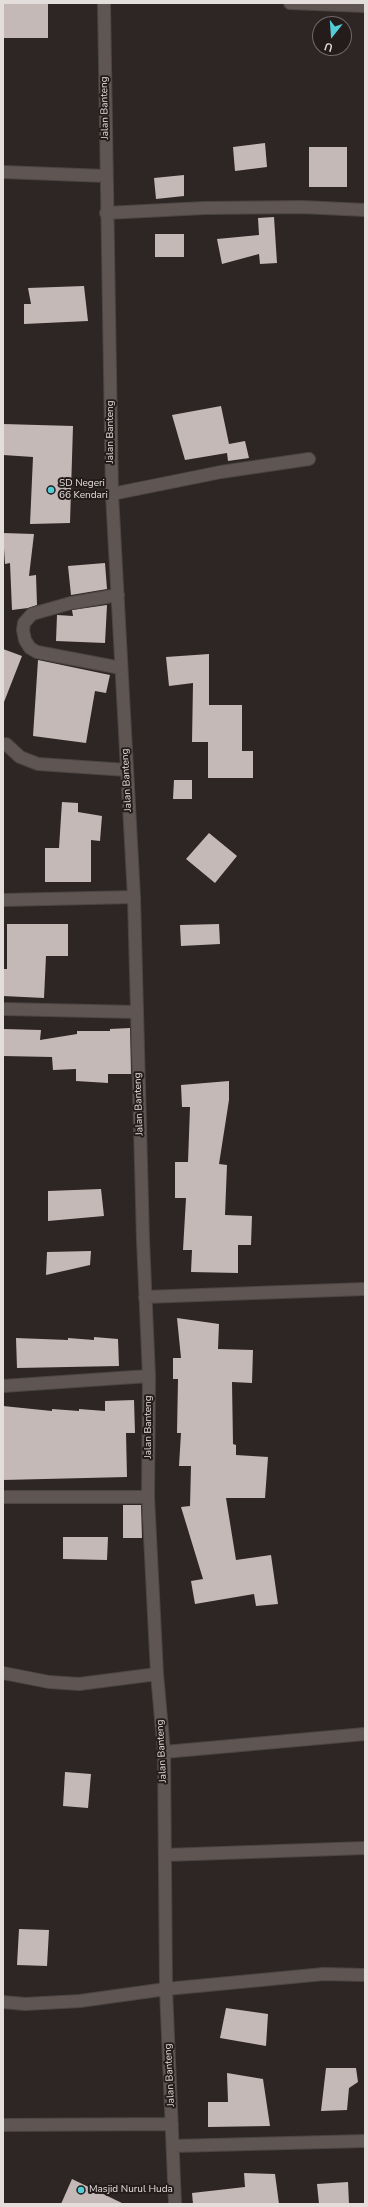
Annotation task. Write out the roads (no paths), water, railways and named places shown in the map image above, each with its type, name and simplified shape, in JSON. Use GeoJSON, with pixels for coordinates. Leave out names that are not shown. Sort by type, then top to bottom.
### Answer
{"type":"FeatureCollection","features":[{"type":"Feature","properties":{"kind":"street","name":"Jalan Banteng"},"geometry":{"type":"LineString","coordinates":[[104,3],[106,213],[111,364],[112,494],[134,897],[136,1012],[149,1376],[148,1497],[157,1674],[164,1752],[166,1989],[174,2146],[175,2204]]}},
{"type":"Feature","properties":{"kind":"street"},"geometry":{"type":"LineString","coordinates":[[290,3],[365,6]]}},
{"type":"Feature","properties":{"kind":"street"},"geometry":{"type":"LineString","coordinates":[[3,172],[106,176]]}},
{"type":"Feature","properties":{"kind":"street"},"geometry":{"type":"LineString","coordinates":[[106,213],[211,208],[302,207],[365,210]]}},
{"type":"Feature","properties":{"kind":"street"},"geometry":{"type":"LineString","coordinates":[[112,494],[221,472],[309,459]]}},
{"type":"Feature","properties":{"kind":"street"},"geometry":{"type":"LineString","coordinates":[[118,595],[71,603],[32,614],[24,623],[23,630],[25,640],[30,648],[37,652],[121,668]]}},
{"type":"Feature","properties":{"kind":"street"},"geometry":{"type":"LineString","coordinates":[[6,744],[20,757],[38,764],[127,770]]}},
{"type":"Feature","properties":{"kind":"street"},"geometry":{"type":"LineString","coordinates":[[3,900],[134,897]]}},
{"type":"Feature","properties":{"kind":"street"},"geometry":{"type":"LineString","coordinates":[[3,1009],[136,1012]]}},
{"type":"Feature","properties":{"kind":"street"},"geometry":{"type":"LineString","coordinates":[[145,1297],[365,1289]]}},
{"type":"Feature","properties":{"kind":"street"},"geometry":{"type":"LineString","coordinates":[[3,1386],[149,1376]]}},
{"type":"Feature","properties":{"kind":"street"},"geometry":{"type":"LineString","coordinates":[[3,1497],[148,1497]]}},
{"type":"Feature","properties":{"kind":"street"},"geometry":{"type":"LineString","coordinates":[[3,1673],[49,1682],[79,1684],[157,1674]]}},
{"type":"Feature","properties":{"kind":"street"},"geometry":{"type":"LineString","coordinates":[[164,1752],[365,1734]]}},
{"type":"Feature","properties":{"kind":"street"},"geometry":{"type":"LineString","coordinates":[[165,1855],[365,1848]]}},
{"type":"Feature","properties":{"kind":"street"},"geometry":{"type":"LineString","coordinates":[[3,2002],[25,2004],[80,2001],[166,1989],[324,1974],[365,1975]]}},
{"type":"Feature","properties":{"kind":"street"},"geometry":{"type":"LineString","coordinates":[[3,2125],[172,2124]]}},
{"type":"Feature","properties":{"kind":"street"},"geometry":{"type":"LineString","coordinates":[[174,2146],[365,2141]]}},
{"type":"Feature","properties":{"kind":"place","name":"SD Negeri 66 Kendari"},"geometry":{"type":"Point","coordinates":[51,490]}},
{"type":"Feature","properties":{"kind":"place","name":"Masjid Nurul Huda"},"geometry":{"type":"Point","coordinates":[81,2190]}}]}
